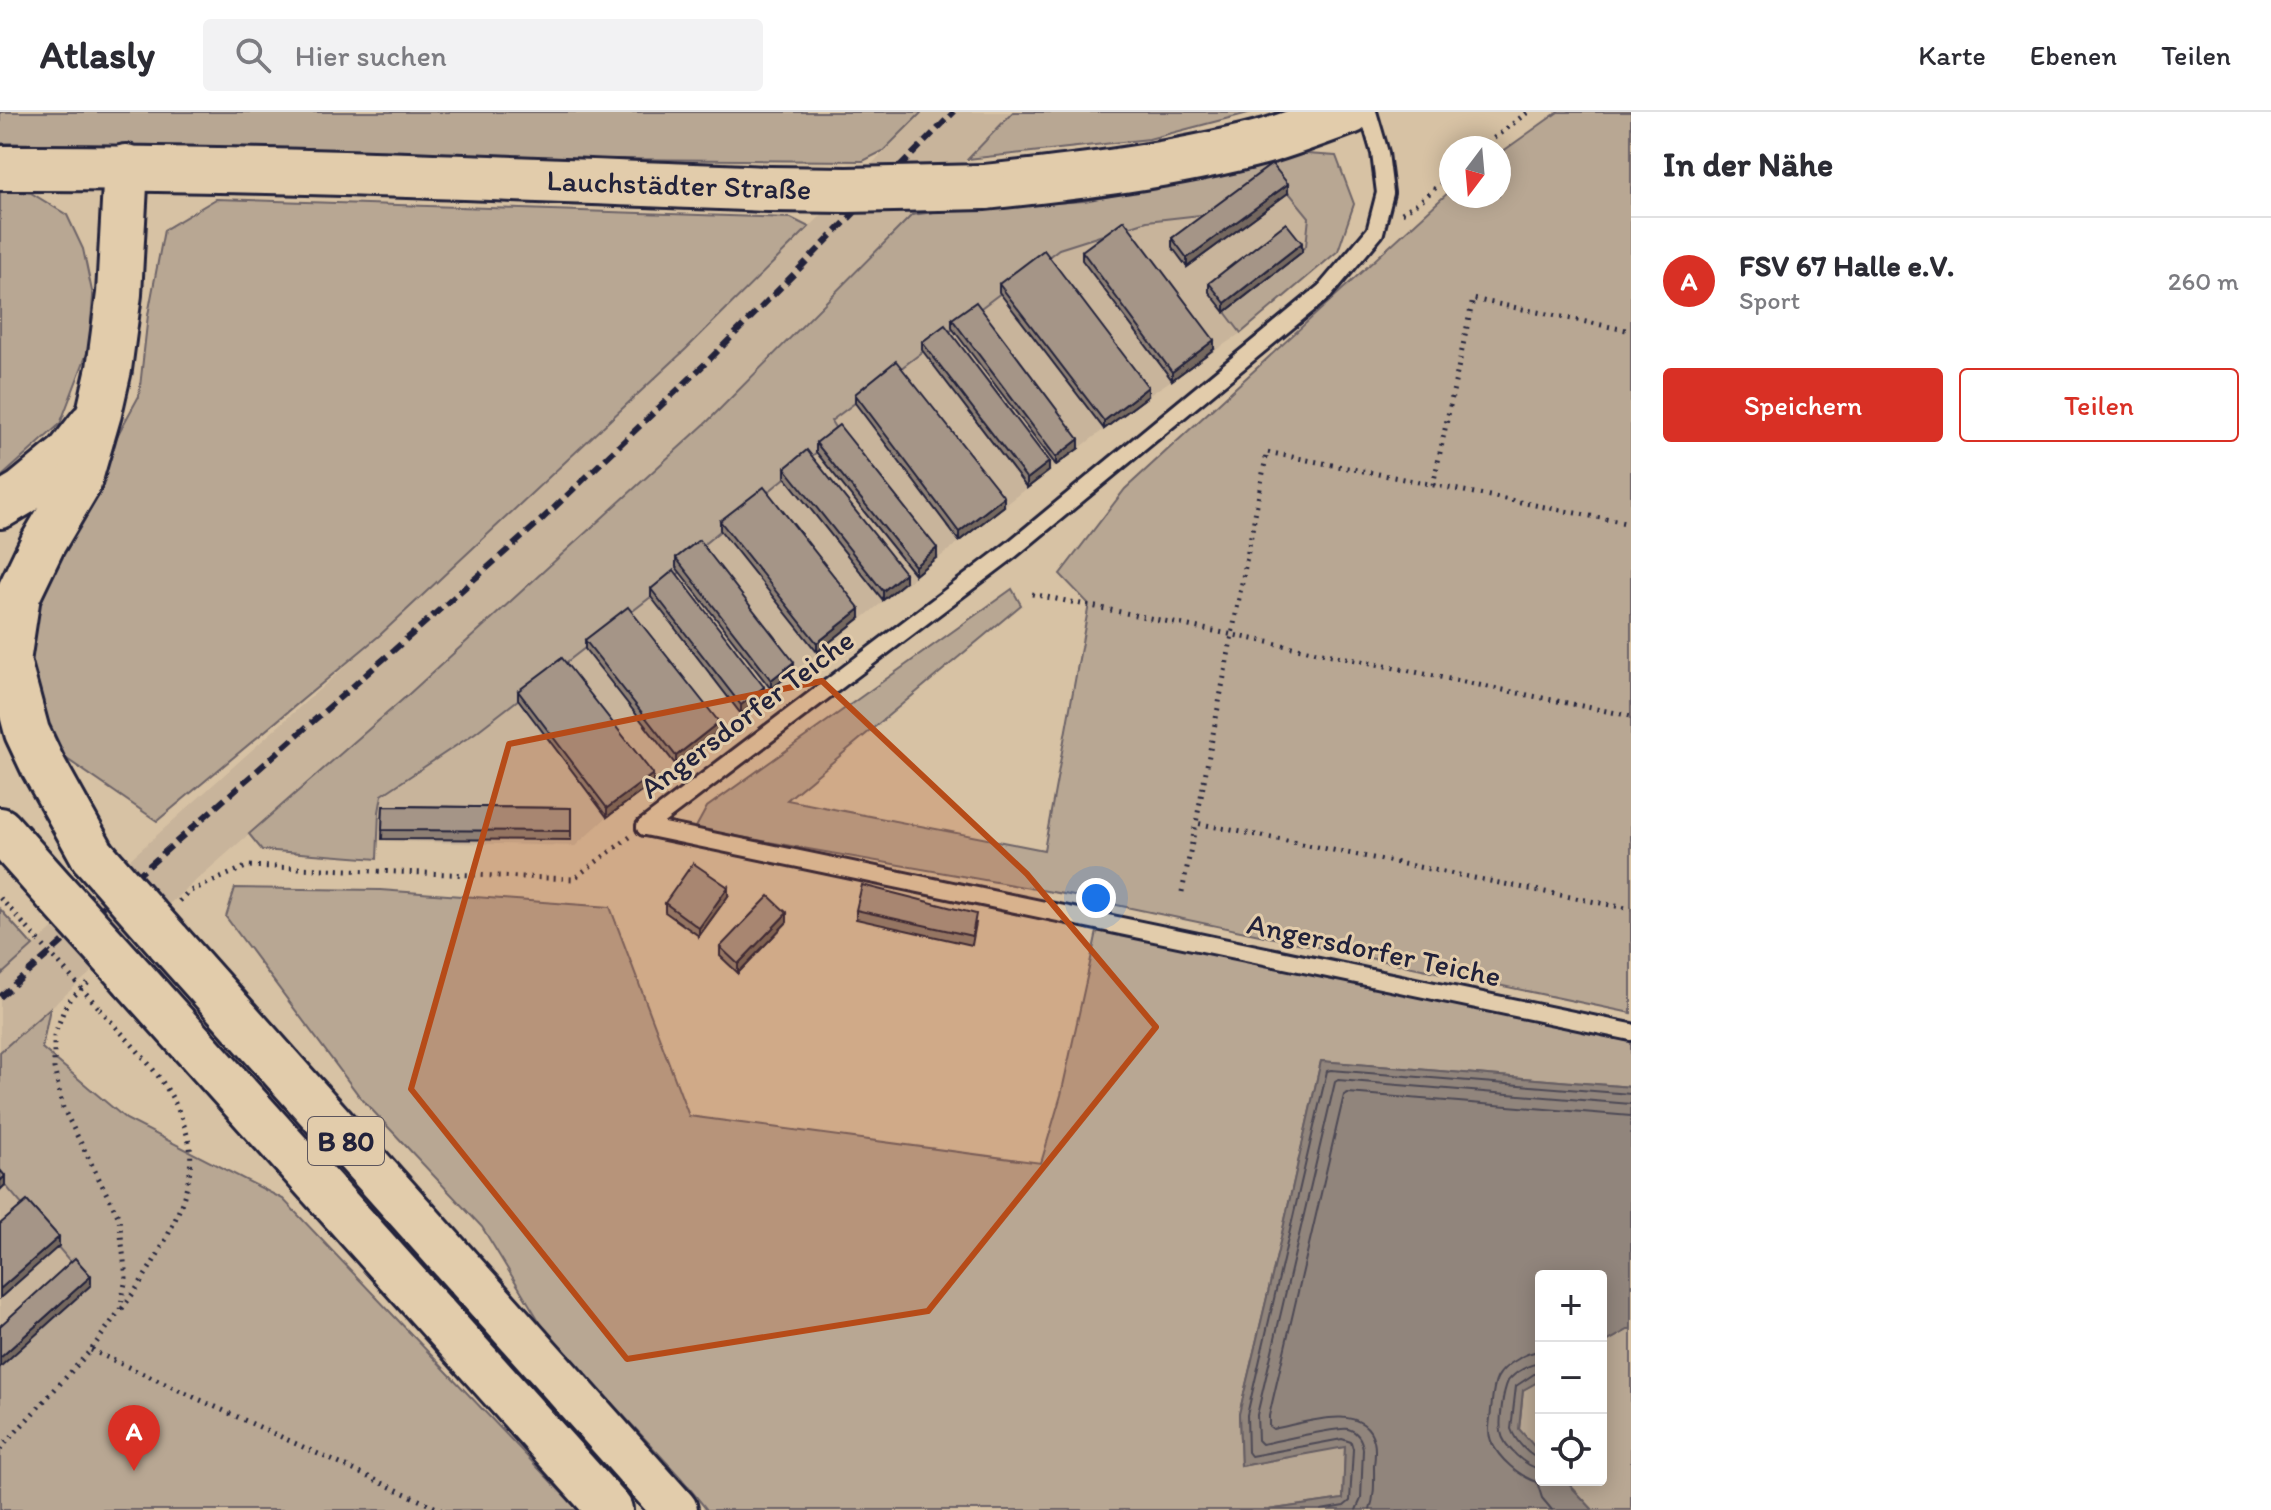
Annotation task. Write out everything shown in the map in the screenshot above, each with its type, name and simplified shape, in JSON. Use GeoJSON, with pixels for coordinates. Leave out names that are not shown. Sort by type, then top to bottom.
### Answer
{"type":"FeatureCollection","features":[{"type":"Feature","properties":{"kind":"main road","name":"Lauchstädter Straße"},"geometry":{"type":"LineString","coordinates":[[0,168],[295,171],[769,189],[985,187],[1093,176],[1205,157],[1267,141],[1350,112]]}},
{"type":"Feature","properties":{"kind":"main road"},"geometry":{"type":"LineString","coordinates":[[93,856],[27,732],[8,661],[18,595],[43,543],[79,482],[99,413],[109,369],[119,294],[126,167]]}},
{"type":"Feature","properties":{"kind":"main road"},"geometry":{"type":"LineString","coordinates":[[0,506],[22,493],[68,455],[99,413]]}},
{"type":"Feature","properties":{"kind":"main road","name":"B 80"},"geometry":{"type":"LineString","coordinates":[[0,752],[675,1510]]}},
{"type":"Feature","properties":{"kind":"main road","name":"B 80"},"geometry":{"type":"LineString","coordinates":[[0,830],[610,1510]]}},
{"type":"Feature","properties":{"kind":"main road"},"geometry":{"type":"LineString","coordinates":[[0,851],[56,893]]}},
{"type":"Feature","properties":{"kind":"lane","name":"Angersdorfer Teiche"},"geometry":{"type":"LineString","coordinates":[[1368,112],[1380,153],[1385,193],[1375,232],[1325,291],[1011,550],[645,827],[1631,1032]]}},
{"type":"Feature","properties":{"kind":"path"},"geometry":{"type":"LineString","coordinates":[[1497,136],[1528,112]]}},
{"type":"Feature","properties":{"kind":"path"},"geometry":{"type":"LineString","coordinates":[[1375,232],[1439,185]]}},
{"type":"Feature","properties":{"kind":"path"},"geometry":{"type":"LineString","coordinates":[[1433,485],[1473,299],[1631,331]]}},
{"type":"Feature","properties":{"kind":"path"},"geometry":{"type":"LineString","coordinates":[[1182,892],[1267,452],[1631,524]]}},
{"type":"Feature","properties":{"kind":"path"},"geometry":{"type":"LineString","coordinates":[[1032,594],[1631,716]]}},
{"type":"Feature","properties":{"kind":"path"},"geometry":{"type":"LineString","coordinates":[[1196,823],[1631,909]]}},
{"type":"Feature","properties":{"kind":"path"},"geometry":{"type":"LineString","coordinates":[[0,898],[161,1080],[179,1112],[190,1149],[189,1174],[172,1225],[141,1284],[120,1310]]}},
{"type":"Feature","properties":{"kind":"path"},"geometry":{"type":"LineString","coordinates":[[91,1350],[441,1510]]}},
{"type":"Feature","properties":{"kind":"highlighted area"},"geometry":{"type":"Polygon","coordinates":[[[822,681],[1027,874],[1156,1027],[928,1311],[627,1359],[411,1089],[509,744],[822,681]]]}},
{"type":"Feature","properties":{"kind":"shaded area"},"geometry":{"type":"Polygon","coordinates":[[[0,112],[922,112],[883,151],[863,161],[606,159],[0,143],[0,112]]]}},
{"type":"Feature","properties":{"kind":"shaded area"},"geometry":{"type":"Polygon","coordinates":[[[922,112],[1013,112],[707,422],[409,694],[0,1052],[0,976],[380,635],[686,349],[922,112]]]}},
{"type":"Feature","properties":{"kind":"shaded area"},"geometry":{"type":"Polygon","coordinates":[[[1013,112],[1252,112],[1149,139],[968,159],[1013,112]]]}},
{"type":"Feature","properties":{"kind":"shaded area"},"geometry":{"type":"Polygon","coordinates":[[[1558,112],[1631,112],[1631,1013],[1069,895],[695,829],[707,807],[1012,589],[1021,605],[787,800],[1044,850],[1089,604],[1060,574],[1125,489],[1439,201],[1439,208],[1511,208],[1511,145],[1558,112]]]}},
{"type":"Feature","properties":{"kind":"shaded area"},"geometry":{"type":"Polygon","coordinates":[[[1292,153],[1336,156],[1354,204],[1338,251],[1241,333],[1225,312],[1306,246],[1309,217],[1273,173],[1218,213],[1147,221],[1059,249],[831,421],[839,434],[676,567],[680,572],[674,579],[475,733],[382,795],[377,859],[262,850],[249,834],[409,694],[707,422],[912,215],[955,209],[1085,201],[1245,167],[1292,153]]]}},
{"type":"Feature","properties":{"kind":"shaded area"},"geometry":{"type":"Polygon","coordinates":[[[1272,173],[1309,217],[1306,246],[1225,312],[1241,333],[1148,396],[1049,471],[607,817],[575,846],[378,841],[382,795],[475,733],[674,579],[676,567],[838,434],[830,421],[1044,259],[1059,249],[1147,221],[1218,213],[1272,173]]]}},
{"type":"Feature","properties":{"kind":"shaded area"},"geometry":{"type":"Polygon","coordinates":[[[0,190],[31,193],[67,215],[83,249],[93,296],[89,348],[60,424],[0,478],[0,190]]]}},
{"type":"Feature","properties":{"kind":"shaded area"},"geometry":{"type":"Polygon","coordinates":[[[216,199],[791,218],[809,227],[686,349],[380,635],[157,821],[45,744],[23,672],[38,585],[139,396],[148,315],[164,230],[216,199]]]}},
{"type":"Feature","properties":{"kind":"shaded area"},"geometry":{"type":"Polygon","coordinates":[[[235,888],[380,890],[610,907],[689,1116],[1041,1163],[1061,1095],[1098,927],[1631,1039],[1631,1087],[1321,1061],[1239,1414],[1241,1466],[1345,1446],[1343,1499],[1268,1510],[707,1510],[546,1332],[482,1227],[360,1097],[226,917],[235,888]]]}},
{"type":"Feature","properties":{"kind":"shaded area"},"geometry":{"type":"Polygon","coordinates":[[[0,909],[33,946],[0,976],[0,909]]]}},
{"type":"Feature","properties":{"kind":"shaded area"},"geometry":{"type":"Polygon","coordinates":[[[50,1008],[42,1048],[126,1119],[283,1199],[578,1510],[0,1510],[0,1367],[75,1267],[0,1179],[0,1052],[50,1008]]]}},
{"type":"Feature","properties":{"kind":"shaded area"},"geometry":{"type":"Polygon","coordinates":[[[0,1179],[75,1267],[0,1367],[0,1179]]]}},
{"type":"Feature","properties":{"kind":"shaded area"},"geometry":{"type":"Polygon","coordinates":[[[1631,1328],[1631,1510],[1593,1510],[1571,1486],[1607,1486],[1607,1342],[1631,1328]]]}},
{"type":"Feature","properties":{"kind":"shaded area"},"geometry":{"type":"Polygon","coordinates":[[[1535,1383],[1535,1447],[1519,1430],[1523,1390],[1535,1383]]]}},
{"type":"Feature","properties":{"kind":"water"},"geometry":{"type":"Polygon","coordinates":[[[1321,1061],[1631,1087],[1631,1328],[1607,1342],[1607,1270],[1535,1270],[1535,1383],[1523,1390],[1519,1429],[1535,1447],[1535,1486],[1571,1486],[1593,1510],[1268,1510],[1343,1499],[1345,1447],[1241,1466],[1239,1414],[1321,1061]]]}},
{"type":"Feature","properties":{"kind":"building"},"geometry":{"type":"Polygon","coordinates":[[[1272,164],[1288,184],[1187,258],[1172,238],[1272,164]]]}},
{"type":"Feature","properties":{"kind":"building"},"geometry":{"type":"Polygon","coordinates":[[[1124,220],[1214,340],[1172,372],[1082,251],[1124,220]]]}},
{"type":"Feature","properties":{"kind":"building"},"geometry":{"type":"Polygon","coordinates":[[[1286,223],[1302,243],[1225,303],[1209,283],[1286,223]]]}},
{"type":"Feature","properties":{"kind":"building"},"geometry":{"type":"Polygon","coordinates":[[[1044,250],[1148,387],[1104,421],[999,284],[1044,250]]]}},
{"type":"Feature","properties":{"kind":"building"},"geometry":{"type":"Polygon","coordinates":[[[976,302],[1079,439],[1056,457],[952,319],[976,302]]]}},
{"type":"Feature","properties":{"kind":"building"},"geometry":{"type":"Polygon","coordinates":[[[945,325],[1049,462],[1027,479],[922,342],[945,325]]]}},
{"type":"Feature","properties":{"kind":"building"},"geometry":{"type":"Polygon","coordinates":[[[896,361],[1004,497],[959,532],[855,394],[896,361]]]}},
{"type":"Feature","properties":{"kind":"building"},"geometry":{"type":"Polygon","coordinates":[[[839,425],[937,548],[915,566],[816,443],[839,425]]]}},
{"type":"Feature","properties":{"kind":"building"},"geometry":{"type":"Polygon","coordinates":[[[807,450],[905,573],[883,591],[785,468],[807,450]]]}},
{"type":"Feature","properties":{"kind":"building"},"geometry":{"type":"Polygon","coordinates":[[[764,487],[860,609],[817,643],[720,521],[764,487]]]}},
{"type":"Feature","properties":{"kind":"building"},"geometry":{"type":"Polygon","coordinates":[[[699,540],[794,662],[771,680],[676,558],[699,540]]]}},
{"type":"Feature","properties":{"kind":"building"},"geometry":{"type":"Polygon","coordinates":[[[674,570],[764,687],[741,705],[651,589],[674,570]]]}},
{"type":"Feature","properties":{"kind":"building"},"geometry":{"type":"Polygon","coordinates":[[[628,607],[719,722],[676,756],[585,640],[628,607]]]}},
{"type":"Feature","properties":{"kind":"building"},"geometry":{"type":"Polygon","coordinates":[[[562,658],[653,774],[607,808],[518,691],[562,658]]]}},
{"type":"Feature","properties":{"kind":"building"},"geometry":{"type":"Polygon","coordinates":[[[383,806],[571,808],[571,831],[382,830],[383,806]]]}},
{"type":"Feature","properties":{"kind":"building"},"geometry":{"type":"Polygon","coordinates":[[[693,863],[728,887],[699,928],[665,903],[693,863]]]}},
{"type":"Feature","properties":{"kind":"building"},"geometry":{"type":"Polygon","coordinates":[[[862,885],[976,914],[972,936],[856,910],[862,885]]]}},
{"type":"Feature","properties":{"kind":"building"},"geometry":{"type":"Polygon","coordinates":[[[769,896],[787,913],[738,964],[720,947],[769,896]]]}},
{"type":"Feature","properties":{"kind":"building"},"geometry":{"type":"Polygon","coordinates":[[[27,1201],[59,1237],[0,1289],[0,1224],[27,1201]]]}},
{"type":"Feature","properties":{"kind":"building"},"geometry":{"type":"Polygon","coordinates":[[[75,1258],[91,1276],[0,1358],[0,1326],[75,1258]]]}},
{"type":"Feature","properties":{"kind":"railway"},"geometry":{"type":"LineString","coordinates":[[0,997],[537,524],[709,360],[954,112]]}},
{"type":"Feature","properties":{"kind":"place","name":"FSV 67 Halle e.V."},"geometry":{"type":"Point","coordinates":[134,1471]}}]}
